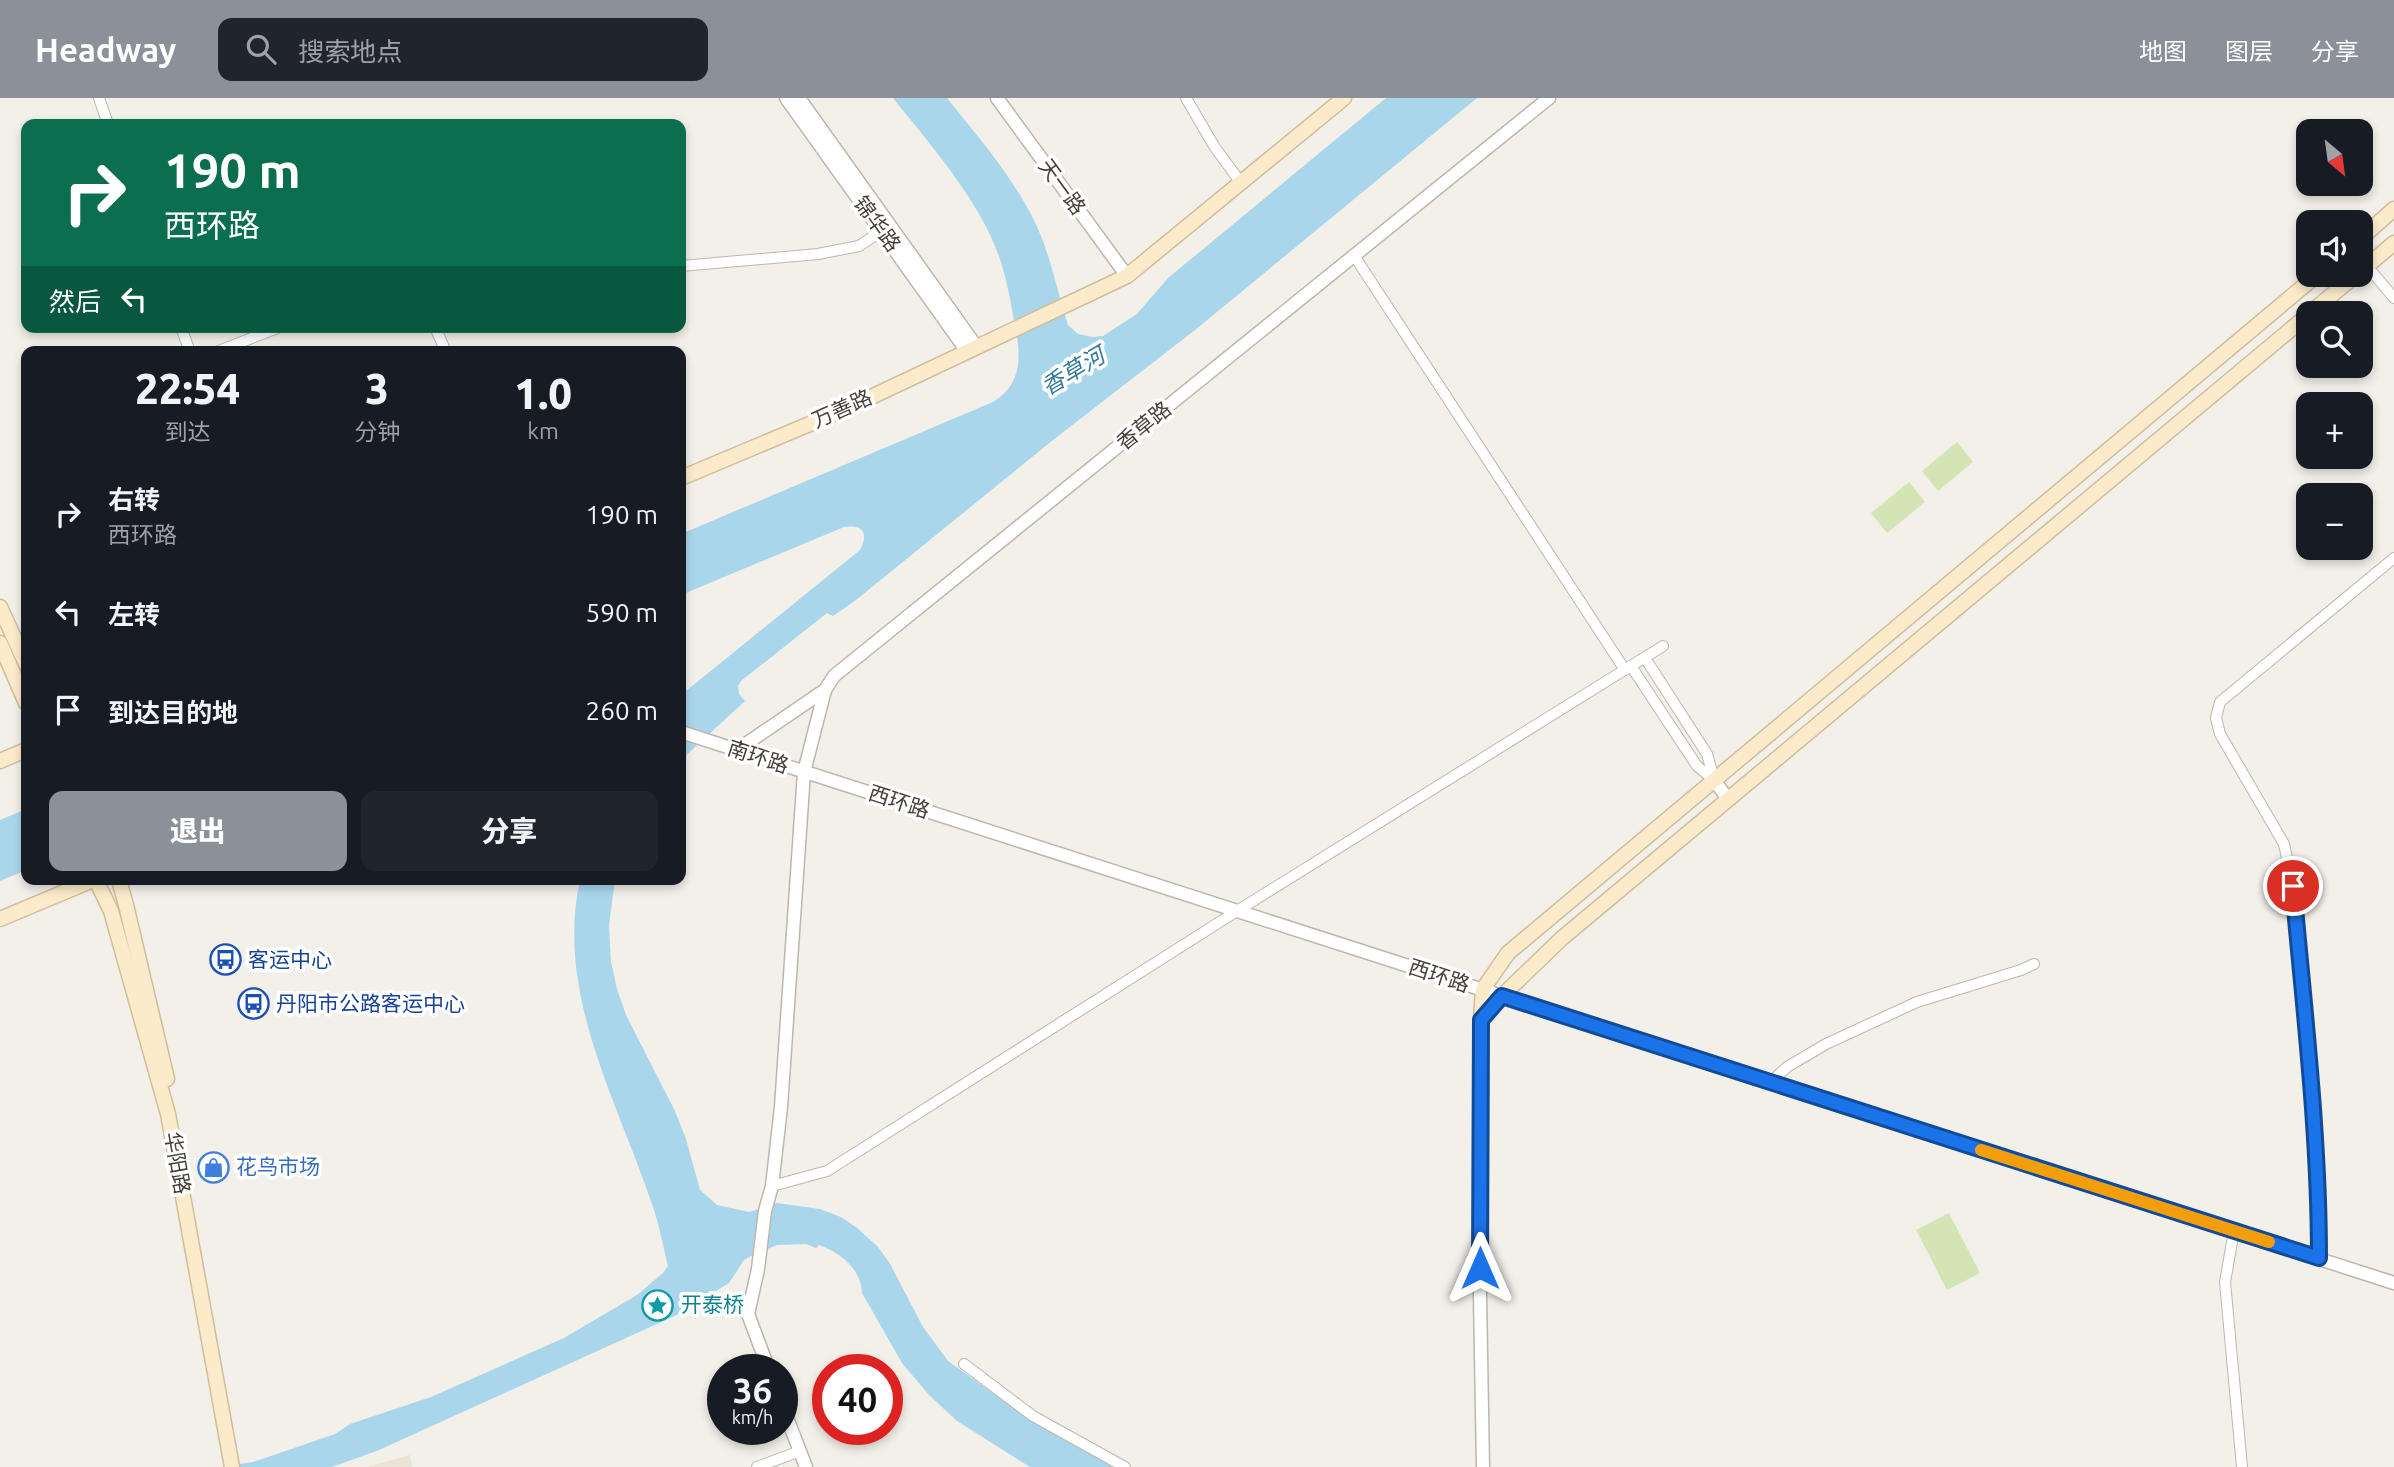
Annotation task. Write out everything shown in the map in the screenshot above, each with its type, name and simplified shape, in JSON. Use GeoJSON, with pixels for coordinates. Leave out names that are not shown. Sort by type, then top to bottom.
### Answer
{"type":"FeatureCollection","features":[{"type":"Feature","properties":{"kind":"main road","name":"万善路"},"geometry":{"type":"LineString","coordinates":[[686,476],[850,407],[1127,276],[1344,98]]}},
{"type":"Feature","properties":{"kind":"main road"},"geometry":{"type":"LineString","coordinates":[[2373,227],[2394,209]]}},
{"type":"Feature","properties":{"kind":"main road"},"geometry":{"type":"LineString","coordinates":[[2373,260],[2394,243]]}},
{"type":"Feature","properties":{"kind":"main road"},"geometry":{"type":"LineString","coordinates":[[1481,1020],[1483,989],[1508,953],[2303,287]]}},
{"type":"Feature","properties":{"kind":"main road"},"geometry":{"type":"LineString","coordinates":[[2324,301],[2341,287]]}},
{"type":"Feature","properties":{"kind":"main road"},"geometry":{"type":"LineString","coordinates":[[1481,1020],[1561,939],[2296,325]]}},
{"type":"Feature","properties":{"kind":"main road"},"geometry":{"type":"LineString","coordinates":[[0,607],[21,653]]}},
{"type":"Feature","properties":{"kind":"main road"},"geometry":{"type":"LineString","coordinates":[[0,643],[21,691]]}},
{"type":"Feature","properties":{"kind":"main road"},"geometry":{"type":"LineString","coordinates":[[0,761],[21,752]]}},
{"type":"Feature","properties":{"kind":"main road"},"geometry":{"type":"LineString","coordinates":[[0,919],[82,885]]}},
{"type":"Feature","properties":{"kind":"main road","name":"华阳路"},"geometry":{"type":"LineString","coordinates":[[97,885],[111,911],[168,1114],[233,1457]]}},
{"type":"Feature","properties":{"kind":"main road"},"geometry":{"type":"LineString","coordinates":[[119,885],[147,990],[178,1128],[218,1343],[233,1457],[239,1467]]}},
{"type":"Feature","properties":{"kind":"street"},"geometry":{"type":"LineString","coordinates":[[99,98],[106,119]]}},
{"type":"Feature","properties":{"kind":"street","name":"锦华路"},"geometry":{"type":"LineString","coordinates":[[786,98],[886,228]]}},
{"type":"Feature","properties":{"kind":"street","name":"锦华路"},"geometry":{"type":"LineString","coordinates":[[799,98],[971,348]]}},
{"type":"Feature","properties":{"kind":"street","name":"天一路"},"geometry":{"type":"LineString","coordinates":[[997,98],[1127,276]]}},
{"type":"Feature","properties":{"kind":"street"},"geometry":{"type":"LineString","coordinates":[[1186,98],[1214,146],[1241,183]]}},
{"type":"Feature","properties":{"kind":"street","name":"香草路"},"geometry":{"type":"LineString","coordinates":[[737,750],[825,690],[834,676],[1549,98]]}},
{"type":"Feature","properties":{"kind":"street"},"geometry":{"type":"LineString","coordinates":[[686,266],[818,254],[859,246],[886,228]]}},
{"type":"Feature","properties":{"kind":"street"},"geometry":{"type":"LineString","coordinates":[[1355,257],[1628,668],[1697,766],[1714,780],[1728,799]]}},
{"type":"Feature","properties":{"kind":"street"},"geometry":{"type":"LineString","coordinates":[[2373,280],[2394,298]]}},
{"type":"Feature","properties":{"kind":"street"},"geometry":{"type":"LineString","coordinates":[[231,346],[265,333]]}},
{"type":"Feature","properties":{"kind":"street"},"geometry":{"type":"LineString","coordinates":[[2319,1258],[2314,1093],[2293,886],[2284,844],[2220,734],[2216,718],[2220,702],[2394,558]]}},
{"type":"Feature","properties":{"kind":"street"},"geometry":{"type":"LineString","coordinates":[[772,1186],[827,1171],[1237,911],[1663,646]]}},
{"type":"Feature","properties":{"kind":"street"},"geometry":{"type":"LineString","coordinates":[[1645,658],[1707,754],[1714,780]]}},
{"type":"Feature","properties":{"kind":"street"},"geometry":{"type":"LineString","coordinates":[[763,1354],[748,1314],[765,1211],[772,1186],[781,1107],[804,772],[825,690]]}},
{"type":"Feature","properties":{"kind":"street","name":"南环路"},"geometry":{"type":"LineString","coordinates":[[686,734],[804,772]]}},
{"type":"Feature","properties":{"kind":"street","name":"西环路"},"geometry":{"type":"LineString","coordinates":[[804,772],[2394,1283]]}},
{"type":"Feature","properties":{"kind":"street"},"geometry":{"type":"LineString","coordinates":[[1771,1082],[1787,1067],[1826,1044],[1917,1002],[2034,964]]}},
{"type":"Feature","properties":{"kind":"street"},"geometry":{"type":"LineString","coordinates":[[1481,1020],[1480,1296],[1483,1467]]}},
{"type":"Feature","properties":{"kind":"street"},"geometry":{"type":"LineString","coordinates":[[2234,1231],[2225,1282],[2242,1467]]}},
{"type":"Feature","properties":{"kind":"street"},"geometry":{"type":"LineString","coordinates":[[964,1364],[1033,1416],[1125,1467]]}},
{"type":"Feature","properties":{"kind":"street"},"geometry":{"type":"LineString","coordinates":[[798,1445],[806,1467]]}},
{"type":"Feature","properties":{"kind":"street"},"geometry":{"type":"LineString","coordinates":[[757,1467],[800,1451]]}},
{"type":"Feature","properties":{"kind":"shaded area"},"geometry":{"type":"Polygon","coordinates":[[[410,1455],[412,1467],[367,1467],[410,1455]]]}},
{"type":"Feature","properties":{"kind":"green space"},"geometry":{"type":"Polygon","coordinates":[[[1957,442],[1973,462],[1938,491],[1922,471],[1957,442]]]}},
{"type":"Feature","properties":{"kind":"green space"},"geometry":{"type":"Polygon","coordinates":[[[1909,482],[1925,502],[1887,533],[1871,513],[1909,482]]]}},
{"type":"Feature","properties":{"kind":"green space"},"geometry":{"type":"Polygon","coordinates":[[[1949,1213],[1980,1273],[1947,1290],[1916,1230],[1949,1213]]]}},
{"type":"Feature","properties":{"kind":"water","name":"香草河"},"geometry":{"type":"Polygon","coordinates":[[[893,98],[947,98],[1001,166],[1035,221],[1068,325],[1078,334],[1103,336],[1137,314],[1168,278],[1386,98],[1477,98],[1195,330],[1053,440],[856,600],[833,616],[827,613],[741,681],[738,686],[739,694],[745,701],[686,755],[686,691],[860,550],[864,534],[860,528],[844,527],[686,593],[686,532],[993,402],[1010,386],[1015,376],[1019,356],[1003,269],[984,223],[940,157],[893,98]]]}},
{"type":"Feature","properties":{"kind":"water"},"geometry":{"type":"Polygon","coordinates":[[[21,811],[21,872],[0,881],[0,820],[21,811]]]}},
{"type":"Feature","properties":{"kind":"water"},"geometry":{"type":"Polygon","coordinates":[[[579,885],[614,885],[609,925],[611,962],[617,989],[626,1015],[675,1111],[700,1190],[717,1205],[749,1212],[777,1203],[820,1209],[841,1217],[856,1227],[878,1247],[889,1262],[923,1327],[948,1361],[1030,1420],[1113,1467],[1030,1467],[957,1421],[929,1395],[903,1364],[903,1354],[897,1354],[862,1293],[854,1269],[842,1257],[827,1248],[806,1244],[777,1245],[751,1256],[744,1260],[729,1283],[679,1314],[379,1450],[332,1467],[221,1467],[253,1462],[335,1434],[350,1424],[431,1397],[564,1338],[637,1295],[668,1266],[654,1212],[594,1045],[576,964],[574,922],[579,885]]]}},
{"type":"Feature","properties":{"kind":"slow traffic"},"geometry":{"type":"LineString","coordinates":[[1981,1150],[2269,1242]]}},
{"type":"Feature","properties":{"kind":"place","name":"客运中心"},"geometry":{"type":"Point","coordinates":[225,960]}},
{"type":"Feature","properties":{"kind":"place","name":"丹阳市公路客运中心"},"geometry":{"type":"Point","coordinates":[253,1004]}},
{"type":"Feature","properties":{"kind":"place","name":"花鸟市场"},"geometry":{"type":"Point","coordinates":[213,1167]}},
{"type":"Feature","properties":{"kind":"place","name":"开泰桥"},"geometry":{"type":"Point","coordinates":[658,1305]}},
{"type":"Feature","properties":{"kind":"route"},"geometry":{"type":"LineString","coordinates":[[1480,1268],[1481,1020],[1502,996],[2319,1258],[2314,1093],[2293,886]]}}]}
